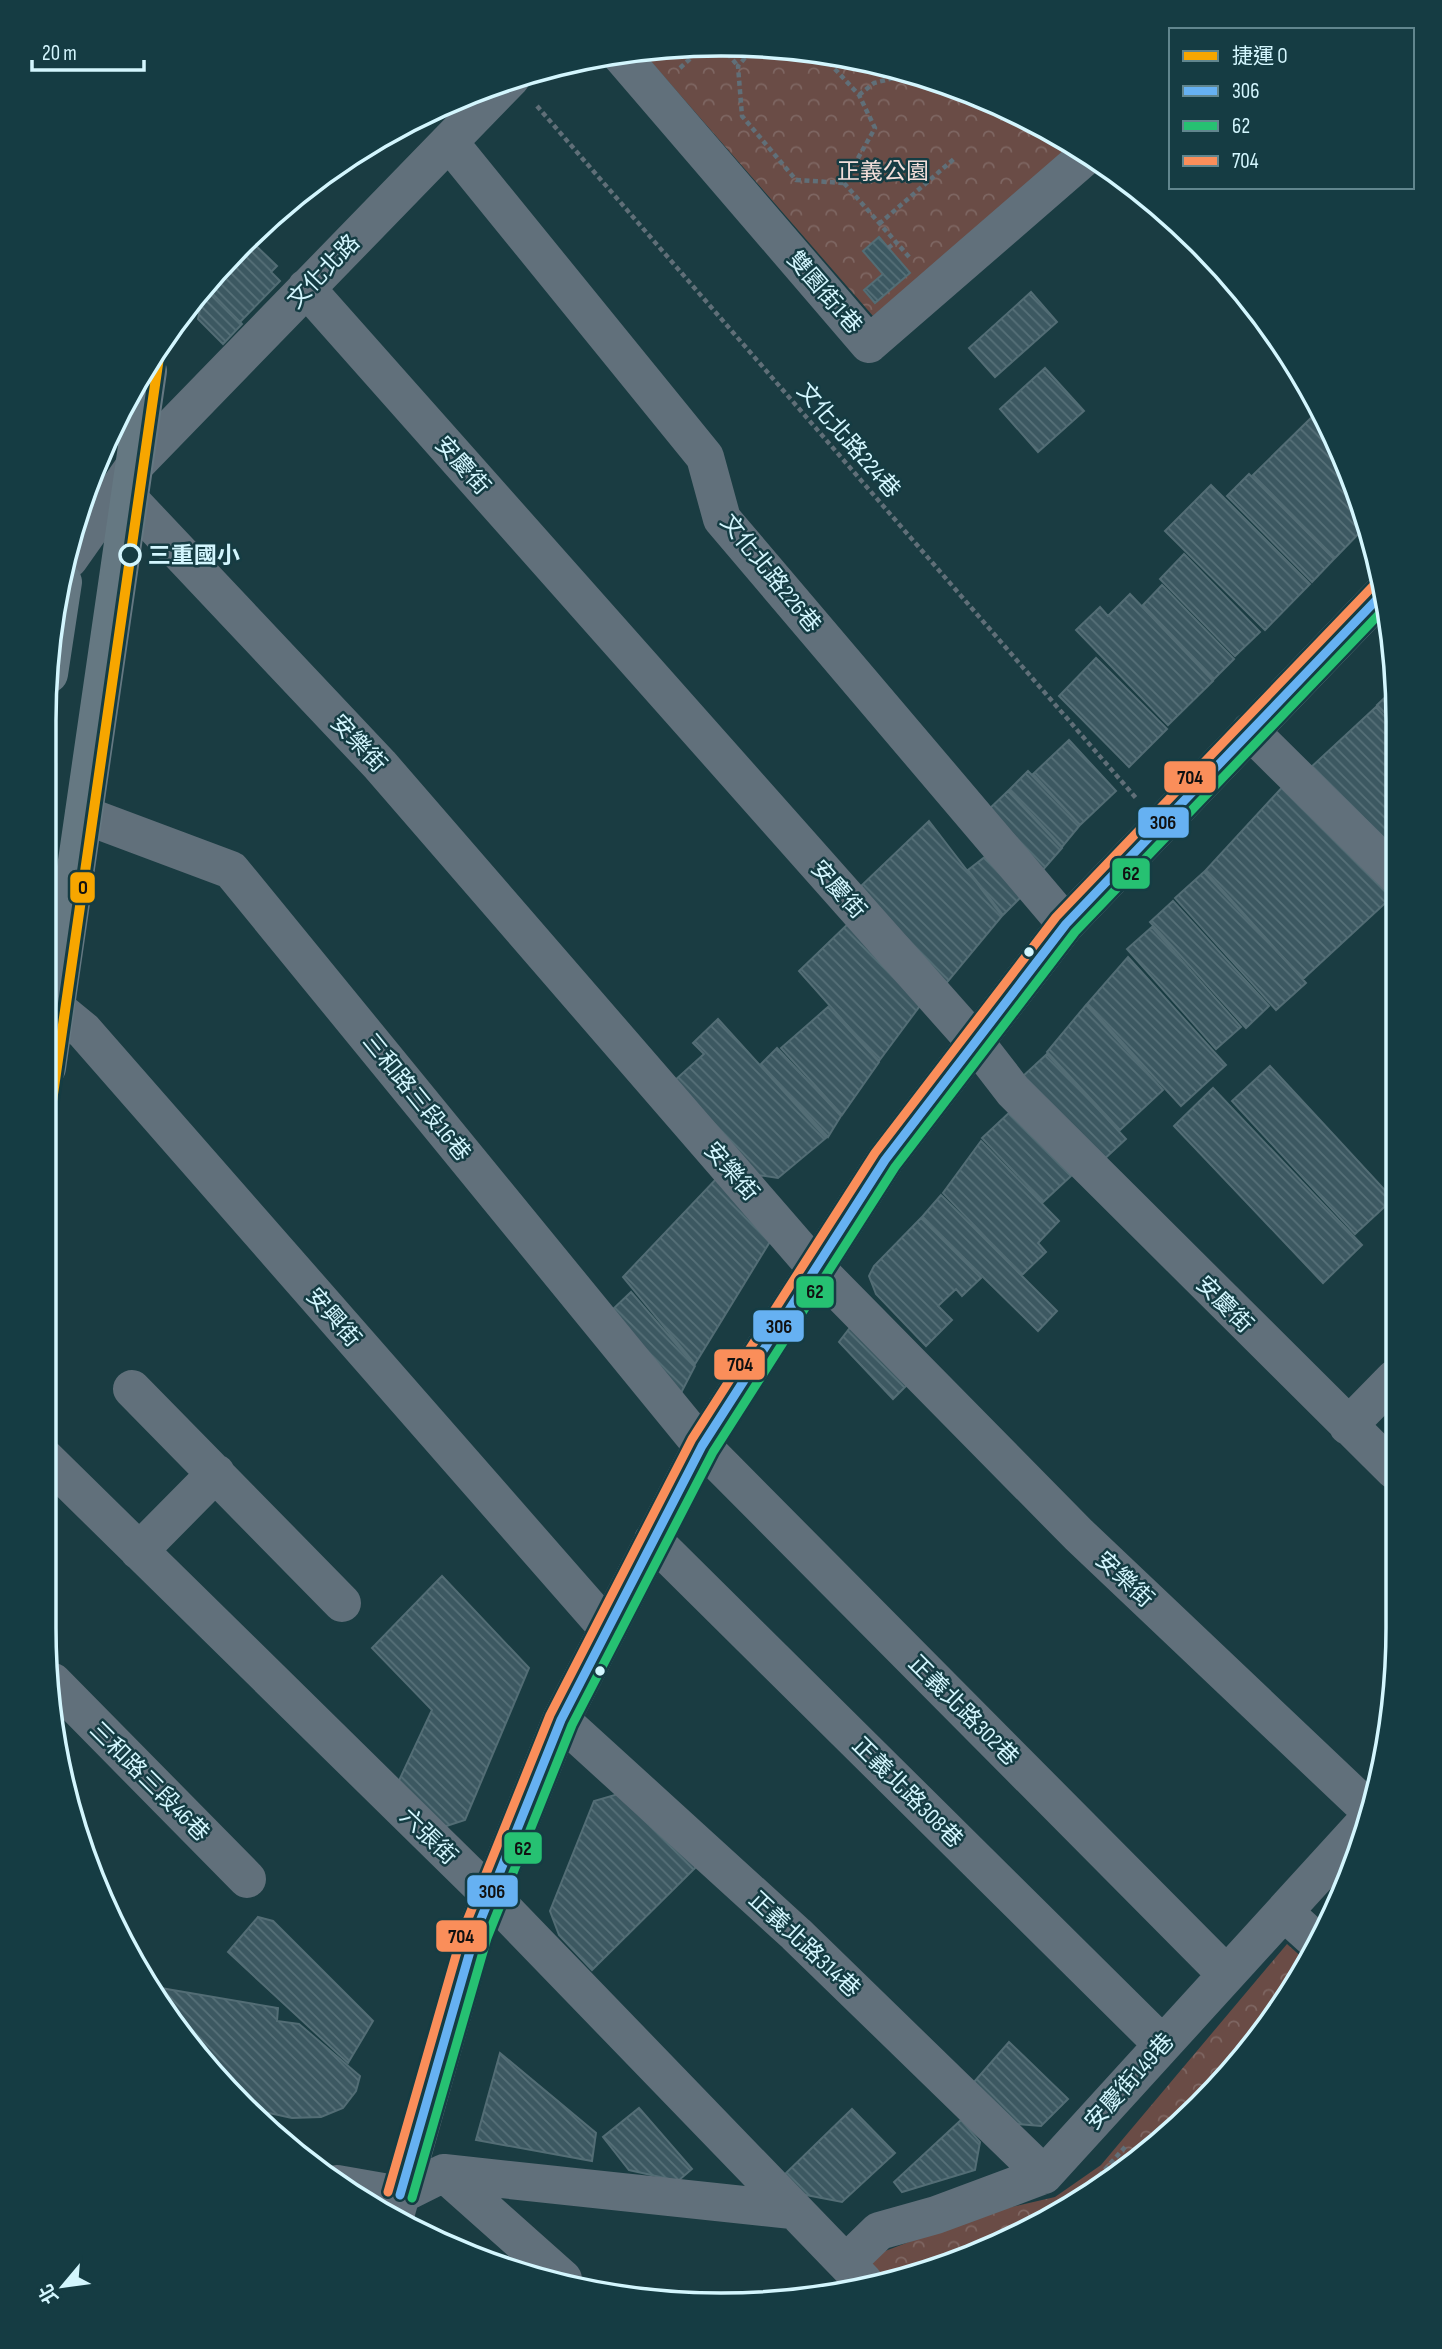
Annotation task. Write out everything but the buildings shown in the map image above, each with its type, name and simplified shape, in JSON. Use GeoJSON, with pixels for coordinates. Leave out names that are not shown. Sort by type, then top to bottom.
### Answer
{"type":"FeatureCollection","features":[{"type":"Feature","properties":{"kind":"main road"},"geometry":{"type":"LineString","coordinates":[[56,1008],[146,387]]}},
{"type":"Feature","properties":{"kind":"street","name":"雙園街1巷"},"geometry":{"type":"LineString","coordinates":[[628,63],[869,344],[1080,161]]}},
{"type":"Feature","properties":{"kind":"street","name":"文化北路"},"geometry":{"type":"LineString","coordinates":[[80,546],[133,482],[306,288],[449,142],[521,88]]}},
{"type":"Feature","properties":{"kind":"street","name":"文化北路226巷"},"geometry":{"type":"LineString","coordinates":[[449,142],[705,457],[722,519],[1066,924]]}},
{"type":"Feature","properties":{"kind":"street","name":"安慶街"},"geometry":{"type":"LineString","coordinates":[[306,288],[976,1043],[1022,1101],[1386,1462]]}},
{"type":"Feature","properties":{"kind":"street","name":"安樂街"},"geometry":{"type":"LineString","coordinates":[[133,482],[814,1266],[1079,1535],[1362,1803]]}},
{"type":"Feature","properties":{"kind":"street"},"geometry":{"type":"LineString","coordinates":[[398,2205],[475,1934],[561,1720],[702,1446],[814,1266],[885,1160],[1066,924],[1250,731],[1376,611]]}},
{"type":"Feature","properties":{"kind":"street"},"geometry":{"type":"LineString","coordinates":[[1250,731],[1386,865]]}},
{"type":"Feature","properties":{"kind":"street","name":"三和路三段16巷"},"geometry":{"type":"LineString","coordinates":[[84,815],[231,870],[702,1446]]}},
{"type":"Feature","properties":{"kind":"street","name":"安興街"},"geometry":{"type":"LineString","coordinates":[[56,1008],[83,1031],[608,1629]]}},
{"type":"Feature","properties":{"kind":"street"},"geometry":{"type":"LineString","coordinates":[[1348,1426],[1386,1386]]}},
{"type":"Feature","properties":{"kind":"street"},"geometry":{"type":"LineString","coordinates":[[132,1388],[342,1603]]}},
{"type":"Feature","properties":{"kind":"street","name":"正義北路302巷"},"geometry":{"type":"LineString","coordinates":[[702,1446],[1226,1974]]}},
{"type":"Feature","properties":{"kind":"street","name":"六張街"},"geometry":{"type":"LineString","coordinates":[[56,1469],[491,1896],[792,2210],[855,2272]]}},
{"type":"Feature","properties":{"kind":"street"},"geometry":{"type":"LineString","coordinates":[[139,1551],[216,1473]]}},
{"type":"Feature","properties":{"kind":"street","name":"正義北路308巷"},"geometry":{"type":"LineString","coordinates":[[653,1540],[1162,2044]]}},
{"type":"Feature","properties":{"kind":"street","name":"三和路三段46巷"},"geometry":{"type":"LineString","coordinates":[[59,1688],[247,1879]]}},
{"type":"Feature","properties":{"kind":"street","name":"正義北路314巷"},"geometry":{"type":"LineString","coordinates":[[561,1720],[796,1934],[1044,2175]]}},
{"type":"Feature","properties":{"kind":"street","name":"安慶街149巷"},"geometry":{"type":"LineString","coordinates":[[855,2272],[878,2231],[936,2215],[1044,2175],[1353,1836]]}},
{"type":"Feature","properties":{"kind":"street"},"geometry":{"type":"LineString","coordinates":[[1284,1912],[1310,1935]]}},
{"type":"Feature","properties":{"kind":"street"},"geometry":{"type":"LineString","coordinates":[[398,2205],[444,2173],[792,2210]]}},
{"type":"Feature","properties":{"kind":"street"},"geometry":{"type":"LineString","coordinates":[[444,2173],[556,2272]]}},
{"type":"Feature","properties":{"kind":"street"},"geometry":{"type":"LineString","coordinates":[[380,2199],[398,2205]]}},
{"type":"Feature","properties":{"kind":"path"},"geometry":{"type":"LineString","coordinates":[[730,56],[738,66],[741,116],[796,180],[844,183],[935,287]]}},
{"type":"Feature","properties":{"kind":"path"},"geometry":{"type":"LineString","coordinates":[[738,66],[746,57]]}},
{"type":"Feature","properties":{"kind":"path"},"geometry":{"type":"LineString","coordinates":[[833,66],[859,95],[875,128],[844,183]]}},
{"type":"Feature","properties":{"kind":"path"},"geometry":{"type":"LineString","coordinates":[[859,95],[874,83],[891,79]]}},
{"type":"Feature","properties":{"kind":"path","name":"文化北路224巷"},"geometry":{"type":"LineString","coordinates":[[521,88],[1160,825]]}},
{"type":"Feature","properties":{"kind":"path"},"geometry":{"type":"LineString","coordinates":[[879,224],[955,158]]}},
{"type":"Feature","properties":{"kind":"path"},"geometry":{"type":"LineString","coordinates":[[888,248],[896,242]]}},
{"type":"Feature","properties":{"kind":"path"},"geometry":{"type":"LineString","coordinates":[[1101,2165],[1106,2170]]}},
{"type":"Feature","properties":{"kind":"green space","name":"正義公園"},"geometry":{"type":"Polygon","coordinates":[[[678,57],[764,57],[851,69],[935,91],[1015,125],[1067,153],[873,316],[650,60],[678,57]]]}},
{"type":"Feature","properties":{"kind":"green space"},"geometry":{"type":"Polygon","coordinates":[[[1287,1944],[1300,1955],[1249,2033],[1221,2066],[1191,2098],[1126,2156],[1054,2204],[975,2242],[935,2258],[871,2275],[863,2264],[880,2253],[982,2214],[1055,2197],[1101,2165],[1287,1944]]]}},
{"type":"Feature","properties":{"kind":"metro line","name":"O"},"geometry":{"type":"LineString","coordinates":[[56,1073],[157,369]]}},
{"type":"Feature","properties":{"kind":"transit line","name":"704"},"geometry":{"type":"LineString","coordinates":[[388,2192],[463,1931],[550,1715],[692,1439],[875,1153],[1056,917],[1372,587]]}},
{"type":"Feature","properties":{"kind":"transit line","name":"306"},"geometry":{"type":"LineString","coordinates":[[400,2195],[475,1934],[561,1720],[702,1446],[885,1160],[1066,924],[1375,602]]}},
{"type":"Feature","properties":{"kind":"transit line","name":"62"},"geometry":{"type":"LineString","coordinates":[[412,2198],[487,1938],[572,1725],[713,1452],[895,1167],[1075,932],[1377,616]]}},
{"type":"Feature","properties":{"kind":"place","name":"三重國小"},"geometry":{"type":"Point","coordinates":[130,555]}}]}
